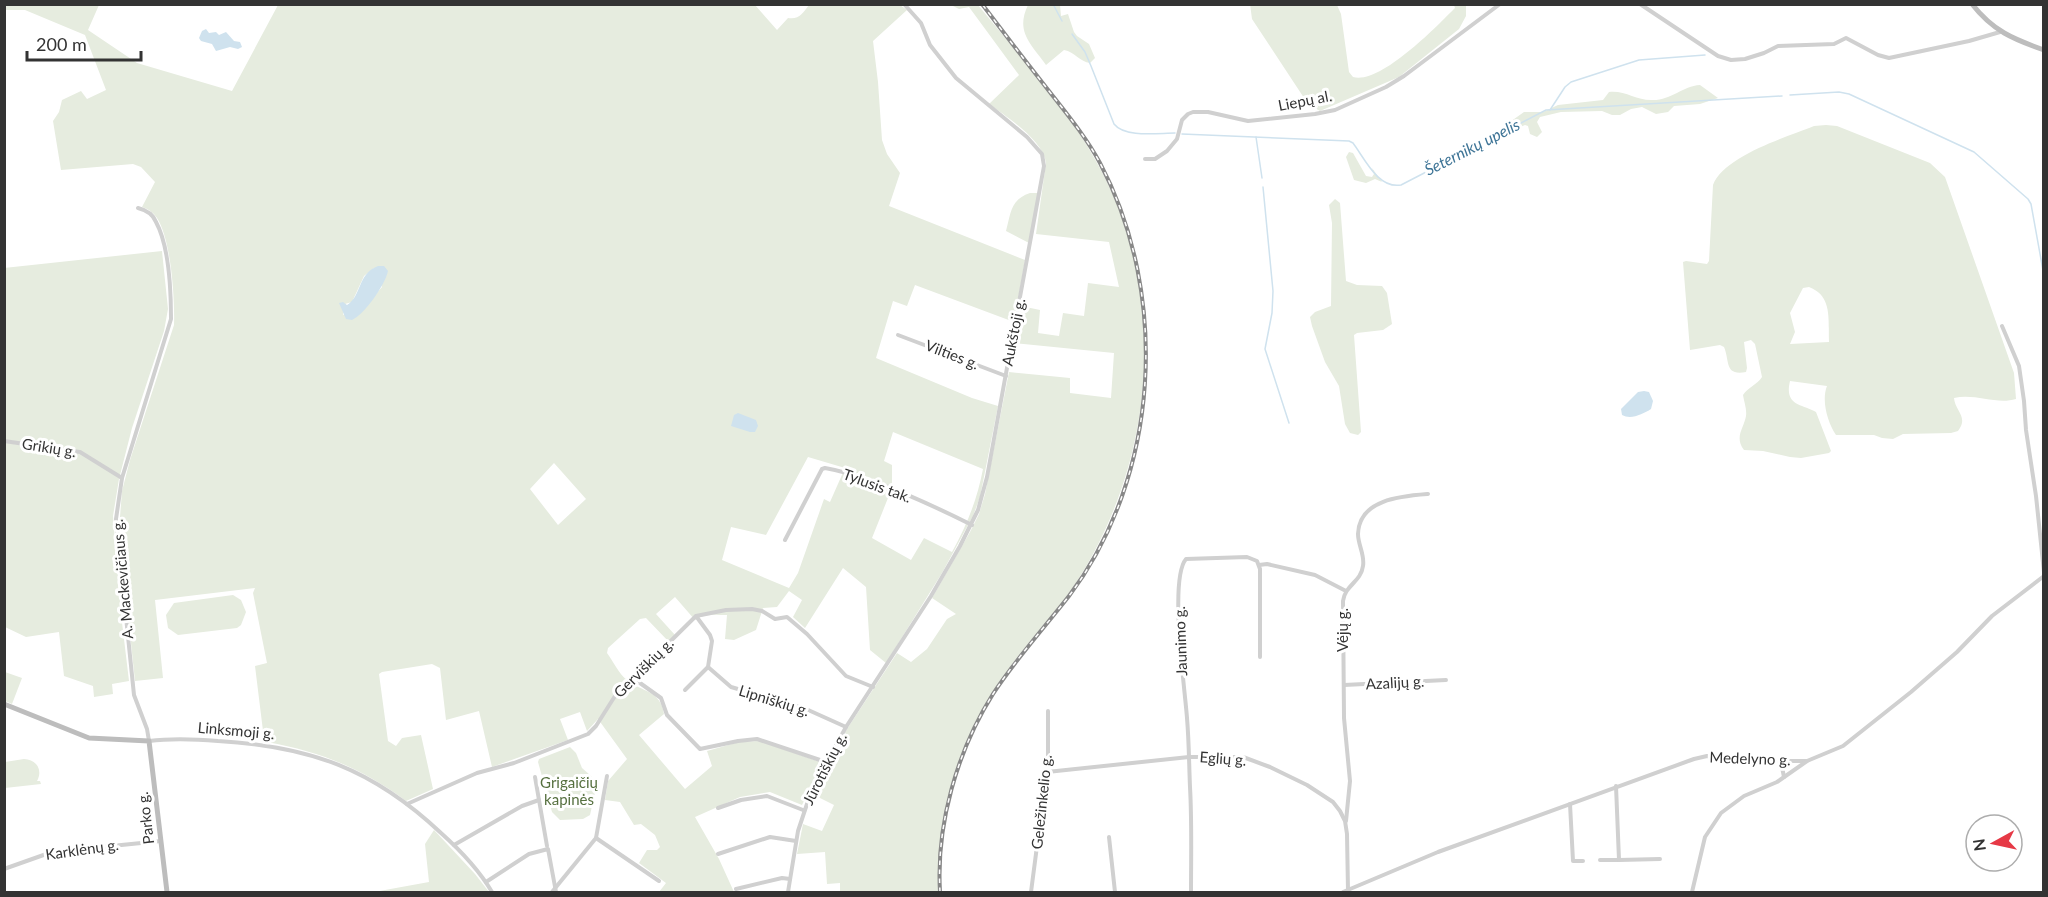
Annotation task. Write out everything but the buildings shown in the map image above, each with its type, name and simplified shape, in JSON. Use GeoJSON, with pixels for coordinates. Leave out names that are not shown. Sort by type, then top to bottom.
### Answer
{"type":"FeatureCollection","features":[{"type":"Feature","properties":{"kind":"main road"},"geometry":{"type":"LineString","coordinates":[[1972,4],[1983,18],[2000,32],[2043,50]]}},
{"type":"Feature","properties":{"kind":"main road","name":"Linksmoji g."},"geometry":{"type":"LineString","coordinates":[[4,704],[89,738],[149,741]]}},
{"type":"Feature","properties":{"kind":"main road","name":"Parko g."},"geometry":{"type":"LineString","coordinates":[[149,741],[167,892]]}},
{"type":"Feature","properties":{"kind":"street","name":"Aukštoji g."},"geometry":{"type":"LineString","coordinates":[[873,687],[931,596],[972,525],[984,490],[1041,190],[1043,158],[1039,150],[1019,129],[956,78],[930,45],[921,23],[904,4]]}},
{"type":"Feature","properties":{"kind":"street","name":"Liepų al."},"geometry":{"type":"LineString","coordinates":[[1145,159],[1155,159],[1167,151],[1177,139],[1182,120],[1193,112],[1208,112],[1248,121],[1335,110],[1354,99],[1386,87],[1404,76],[1500,4]]}},
{"type":"Feature","properties":{"kind":"street"},"geometry":{"type":"LineString","coordinates":[[1640,4],[1718,56],[1731,60],[1764,53],[1778,46],[1834,44],[1846,38],[1878,55],[1889,58],[2000,32]]}},
{"type":"Feature","properties":{"kind":"street","name":"A. Mackevičiaus g."},"geometry":{"type":"LineString","coordinates":[[138,208],[148,212],[156,222],[163,241],[171,319],[122,478],[116,519],[134,695],[147,729],[149,741]]}},
{"type":"Feature","properties":{"kind":"street"},"geometry":{"type":"LineString","coordinates":[[2002,326],[2019,366],[2022,383],[2043,574]]}},
{"type":"Feature","properties":{"kind":"street","name":"Vilties g."},"geometry":{"type":"LineString","coordinates":[[898,335],[1006,376]]}},
{"type":"Feature","properties":{"kind":"street","name":"Grikių g."},"geometry":{"type":"LineString","coordinates":[[4,441],[80,452],[122,478]]}},
{"type":"Feature","properties":{"kind":"street","name":"Tylusis tak."},"geometry":{"type":"LineString","coordinates":[[785,540],[822,469],[825,468],[854,474],[943,510],[972,525]]}},
{"type":"Feature","properties":{"kind":"street","name":"Vėjų g."},"geometry":{"type":"LineString","coordinates":[[1345,821],[1350,781],[1344,717],[1343,601],[1346,591],[1362,571],[1364,558],[1358,536],[1359,525],[1365,515],[1388,500],[1428,494]]}},
{"type":"Feature","properties":{"kind":"street","name":"Jaunimo g."},"geometry":{"type":"LineString","coordinates":[[1191,892],[1189,756],[1179,587],[1182,564],[1186,559],[1195,558],[1247,558],[1253,559],[1259,565]]}},
{"type":"Feature","properties":{"kind":"street"},"geometry":{"type":"LineString","coordinates":[[1260,657],[1259,565],[1274,566],[1316,576],[1346,591]]}},
{"type":"Feature","properties":{"kind":"street","name":"Medelyno g."},"geometry":{"type":"LineString","coordinates":[[1345,892],[1438,852],[1694,759],[1707,756],[1746,761],[1808,761],[1843,746],[1932,674],[1992,616],[2043,574]]}},
{"type":"Feature","properties":{"kind":"street"},"geometry":{"type":"LineString","coordinates":[[685,690],[708,667],[712,641],[696,616],[726,610],[752,609],[762,611],[775,620],[787,618],[807,634],[846,676],[873,687]]}},
{"type":"Feature","properties":{"kind":"street","name":"Gerviškių g."},"geometry":{"type":"LineString","coordinates":[[407,804],[483,771],[531,759],[592,730],[615,696],[696,616]]}},
{"type":"Feature","properties":{"kind":"street","name":"Lipniškių g."},"geometry":{"type":"LineString","coordinates":[[708,667],[731,687],[806,709],[846,727]]}},
{"type":"Feature","properties":{"kind":"street"},"geometry":{"type":"LineString","coordinates":[[633,678],[661,698],[667,715],[700,749],[757,739],[826,762]]}},
{"type":"Feature","properties":{"kind":"street","name":"Azalijų g."},"geometry":{"type":"LineString","coordinates":[[1344,685],[1446,680]]}},
{"type":"Feature","properties":{"kind":"street","name":"Jūrotiškių g."},"geometry":{"type":"LineString","coordinates":[[788,892],[803,810],[826,762],[873,687]]}},
{"type":"Feature","properties":{"kind":"street","name":"Geležinkelio g."},"geometry":{"type":"LineString","coordinates":[[1031,892],[1048,762],[1048,711]]}},
{"type":"Feature","properties":{"kind":"street","name":"Linksmoji g."},"geometry":{"type":"LineString","coordinates":[[149,741],[185,739],[253,743],[285,748],[357,771],[407,804],[454,845],[492,892]]}},
{"type":"Feature","properties":{"kind":"street","name":"Eglių g."},"geometry":{"type":"LineString","coordinates":[[1047,772],[1189,756],[1243,757],[1270,767],[1306,785],[1333,802],[1345,821]]}},
{"type":"Feature","properties":{"kind":"street"},"geometry":{"type":"LineString","coordinates":[[1692,892],[1701,850],[1714,821],[1735,802],[1784,777],[1808,761]]}},
{"type":"Feature","properties":{"kind":"street"},"geometry":{"type":"LineString","coordinates":[[1781,762],[1784,777]]}},
{"type":"Feature","properties":{"kind":"street"},"geometry":{"type":"LineString","coordinates":[[554,892],[596,838],[607,776]]}},
{"type":"Feature","properties":{"kind":"street"},"geometry":{"type":"LineString","coordinates":[[535,777],[554,892]]}},
{"type":"Feature","properties":{"kind":"street"},"geometry":{"type":"LineString","coordinates":[[1616,786],[1619,860]]}},
{"type":"Feature","properties":{"kind":"street"},"geometry":{"type":"LineString","coordinates":[[718,808],[767,796],[803,810]]}},
{"type":"Feature","properties":{"kind":"street"},"geometry":{"type":"LineString","coordinates":[[454,845],[522,806],[539,800]]}},
{"type":"Feature","properties":{"kind":"street"},"geometry":{"type":"LineString","coordinates":[[1570,804],[1573,861],[1583,861]]}},
{"type":"Feature","properties":{"kind":"street"},"geometry":{"type":"LineString","coordinates":[[1345,821],[1345,892]]}},
{"type":"Feature","properties":{"kind":"street"},"geometry":{"type":"LineString","coordinates":[[718,854],[770,837],[796,841]]}},
{"type":"Feature","properties":{"kind":"street"},"geometry":{"type":"LineString","coordinates":[[1109,837],[1115,892]]}},
{"type":"Feature","properties":{"kind":"street"},"geometry":{"type":"LineString","coordinates":[[596,838],[658,881]]}},
{"type":"Feature","properties":{"kind":"street","name":"Karklėnų g."},"geometry":{"type":"LineString","coordinates":[[4,869],[52,852],[161,841]]}},
{"type":"Feature","properties":{"kind":"street"},"geometry":{"type":"LineString","coordinates":[[486,882],[529,854],[548,847]]}},
{"type":"Feature","properties":{"kind":"street"},"geometry":{"type":"LineString","coordinates":[[1600,860],[1660,859]]}},
{"type":"Feature","properties":{"kind":"street"},"geometry":{"type":"LineString","coordinates":[[736,889],[782,878],[790,879]]}},
{"type":"Feature","properties":{"kind":"green space"},"geometry":{"type":"Polygon","coordinates":[[[1250,4],[1337,5],[1341,14],[1349,72],[1353,77],[1364,77],[1392,64],[1435,28],[1455,8],[1454,5],[1466,5],[1466,16],[1459,29],[1399,77],[1320,111],[1308,104],[1252,19],[1250,4]]]}},
{"type":"Feature","properties":{"kind":"green space"},"geometry":{"type":"Polygon","coordinates":[[[5,5],[99,5],[88,30],[137,63],[232,91],[278,5],[755,5],[777,30],[788,18],[800,15],[809,5],[900,5],[907,10],[873,41],[882,140],[887,154],[900,173],[889,206],[1025,260],[1014,322],[915,285],[907,306],[893,301],[876,358],[972,398],[998,406],[980,497],[973,516],[942,573],[886,663],[870,650],[866,587],[843,568],[805,628],[793,617],[802,600],[789,591],[777,607],[763,608],[756,630],[734,640],[725,639],[727,615],[707,615],[695,620],[675,597],[656,614],[675,635],[669,642],[646,618],[640,619],[608,648],[607,653],[624,677],[659,700],[664,714],[639,735],[685,789],[712,766],[707,751],[739,742],[760,741],[823,763],[802,805],[770,792],[740,797],[695,817],[719,859],[734,892],[659,892],[666,883],[639,863],[647,850],[657,850],[660,847],[655,835],[641,824],[634,825],[620,802],[605,800],[608,781],[627,759],[598,719],[587,731],[580,712],[560,719],[568,740],[492,767],[479,711],[446,720],[440,668],[432,664],[379,674],[388,741],[396,746],[402,738],[421,735],[433,789],[406,801],[357,770],[323,756],[267,742],[264,739],[255,666],[267,663],[253,593],[255,588],[155,600],[163,678],[135,681],[119,530],[122,491],[174,325],[173,285],[169,254],[157,218],[142,207],[155,182],[141,167],[133,164],[61,170],[53,121],[59,112],[62,100],[81,91],[87,99],[106,90],[85,35],[25,10],[5,10],[5,5]],[[374,268],[364,276],[352,302],[345,304],[343,315],[374,296],[382,287],[374,268]],[[893,432],[884,461],[892,465],[892,488],[872,538],[911,560],[924,538],[952,552],[971,512],[983,469],[893,432]],[[808,457],[766,535],[731,527],[722,560],[789,588],[798,573],[824,499],[830,502],[845,468],[808,457]],[[554,463],[530,489],[558,525],[586,499],[554,463]]]}},
{"type":"Feature","properties":{"kind":"green space"},"geometry":{"type":"Polygon","coordinates":[[[951,5],[978,5],[1062,109],[1092,153],[1104,176],[1125,227],[1138,281],[1144,336],[1142,391],[1134,445],[1118,498],[1096,549],[1067,596],[1015,660],[991,695],[965,748],[955,775],[941,833],[938,892],[840,892],[840,883],[827,884],[825,852],[797,854],[803,824],[822,831],[834,805],[812,794],[847,729],[897,653],[911,662],[927,649],[947,619],[956,614],[932,598],[979,514],[1009,372],[1070,378],[1070,393],[1111,398],[1114,353],[1014,343],[1021,306],[1040,310],[1038,333],[1059,336],[1063,313],[1084,316],[1088,283],[1119,287],[1109,242],[1036,234],[1046,163],[1043,154],[1023,130],[989,104],[1019,75],[969,7],[959,9],[951,5]]]}},
{"type":"Feature","properties":{"kind":"green space"},"geometry":{"type":"Polygon","coordinates":[[[1028,5],[1060,5],[1061,16],[1068,14],[1074,32],[1089,44],[1095,58],[1090,63],[1086,62],[1064,50],[1046,65],[1026,37],[1023,23],[1028,5]]]}},
{"type":"Feature","properties":{"kind":"green space"},"geometry":{"type":"Polygon","coordinates":[[[1700,85],[1718,98],[1700,104],[1674,106],[1668,112],[1656,114],[1642,107],[1631,109],[1620,115],[1602,111],[1561,112],[1540,117],[1537,122],[1542,132],[1537,137],[1530,134],[1528,126],[1525,125],[1488,141],[1500,129],[1524,112],[1543,112],[1558,105],[1603,100],[1609,92],[1620,92],[1646,100],[1658,100],[1700,85]]]}},
{"type":"Feature","properties":{"kind":"green space"},"geometry":{"type":"Polygon","coordinates":[[[1814,126],[1837,126],[1930,163],[1945,177],[2014,373],[2016,399],[2001,401],[1970,397],[1954,398],[1962,422],[1958,431],[1951,433],[1903,434],[1893,439],[1874,435],[1836,435],[1826,412],[1827,386],[1790,381],[1789,389],[1792,400],[1816,412],[1831,451],[1801,458],[1744,450],[1740,441],[1746,416],[1743,395],[1762,377],[1755,344],[1751,340],[1744,342],[1747,368],[1746,372],[1739,373],[1731,370],[1724,347],[1720,345],[1690,350],[1683,262],[1707,264],[1709,261],[1713,185],[1719,175],[1743,156],[1814,126]],[[1809,287],[1803,288],[1790,313],[1795,332],[1790,344],[1829,342],[1828,310],[1822,296],[1809,287]]]}},
{"type":"Feature","properties":{"kind":"green space"},"geometry":{"type":"Polygon","coordinates":[[[1349,152],[1353,153],[1366,176],[1372,177],[1374,174],[1372,168],[1382,182],[1375,179],[1366,183],[1354,180],[1346,157],[1349,152]]]}},
{"type":"Feature","properties":{"kind":"green space"},"geometry":{"type":"Polygon","coordinates":[[[1030,193],[1039,193],[1029,243],[1006,231],[1015,203],[1030,193]]]}},
{"type":"Feature","properties":{"kind":"green space"},"geometry":{"type":"Polygon","coordinates":[[[1335,199],[1340,203],[1346,281],[1357,285],[1382,286],[1387,293],[1392,324],[1383,330],[1354,335],[1361,432],[1358,435],[1350,433],[1345,424],[1339,386],[1325,362],[1310,317],[1315,312],[1331,306],[1332,223],[1329,205],[1335,199]]]}},
{"type":"Feature","properties":{"kind":"green space"},"geometry":{"type":"Polygon","coordinates":[[[162,251],[168,309],[164,331],[132,428],[119,479],[113,516],[129,681],[112,684],[113,694],[94,697],[93,686],[64,676],[59,632],[26,637],[5,627],[4,268],[162,251]]]}},
{"type":"Feature","properties":{"kind":"green space"},"geometry":{"type":"Polygon","coordinates":[[[233,595],[241,600],[246,612],[241,625],[237,628],[178,635],[168,628],[166,615],[174,603],[233,595]]]}},
{"type":"Feature","properties":{"kind":"green space"},"geometry":{"type":"Polygon","coordinates":[[[5,672],[22,678],[12,704],[5,701],[5,672]]]}},
{"type":"Feature","properties":{"kind":"green space","name":"Grigaičių kapinės"},"geometry":{"type":"Polygon","coordinates":[[[570,747],[576,753],[582,768],[591,776],[596,788],[590,815],[583,819],[560,820],[552,812],[538,762],[539,759],[570,747]]]}},
{"type":"Feature","properties":{"kind":"green space"},"geometry":{"type":"Polygon","coordinates":[[[24,759],[38,766],[37,781],[41,784],[5,788],[5,762],[24,759]]]}},
{"type":"Feature","properties":{"kind":"green space"},"geometry":{"type":"Polygon","coordinates":[[[434,830],[489,892],[374,892],[429,882],[425,844],[434,830]]]}},
{"type":"Feature","properties":{"kind":"water"},"geometry":{"type":"Polygon","coordinates":[[[206,29],[209,33],[216,32],[219,35],[226,32],[234,41],[240,42],[242,47],[238,49],[230,47],[216,51],[212,44],[201,41],[199,38],[202,31],[206,29]]]}},
{"type":"Feature","properties":{"kind":"water"},"geometry":{"type":"Polygon","coordinates":[[[378,266],[384,266],[388,271],[379,291],[357,317],[352,320],[346,319],[339,303],[343,302],[347,305],[352,301],[366,274],[378,266]]]}},
{"type":"Feature","properties":{"kind":"water"},"geometry":{"type":"Polygon","coordinates":[[[1638,392],[1649,392],[1653,401],[1651,409],[1633,417],[1622,415],[1621,409],[1638,392]]]}},
{"type":"Feature","properties":{"kind":"water"},"geometry":{"type":"Polygon","coordinates":[[[738,413],[756,420],[758,426],[755,432],[731,426],[734,415],[738,413]]]}},
{"type":"Feature","properties":{"kind":"waterway","name":"Šeternikų upelis"},"geometry":{"type":"LineString","coordinates":[[1053,4],[1062,21]]}},
{"type":"Feature","properties":{"kind":"waterway","name":"Šeternikų upelis"},"geometry":{"type":"LineString","coordinates":[[1072,34],[1085,52],[1114,124],[1134,133],[1175,133]]}},
{"type":"Feature","properties":{"kind":"waterway"},"geometry":{"type":"LineString","coordinates":[[1550,110],[1565,87],[1571,82],[1639,60],[1705,55]]}},
{"type":"Feature","properties":{"kind":"waterway","name":"Šeternikų upelis"},"geometry":{"type":"LineString","coordinates":[[1790,95],[1839,92],[1849,94],[1974,152],[2031,204],[2044,276]]}},
{"type":"Feature","properties":{"kind":"waterway","name":"Šeternikų upelis"},"geometry":{"type":"LineString","coordinates":[[1182,134],[1349,141],[1353,143],[1379,178],[1393,185],[1401,185],[1546,110],[1782,96]]}},
{"type":"Feature","properties":{"kind":"waterway"},"geometry":{"type":"LineString","coordinates":[[1256,137],[1262,178]]}},
{"type":"Feature","properties":{"kind":"waterway"},"geometry":{"type":"LineString","coordinates":[[1263,187],[1273,291],[1272,313],[1265,349],[1289,423]]}},
{"type":"Feature","properties":{"kind":"railway"},"geometry":{"type":"LineString","coordinates":[[940,892],[942,841],[951,789],[959,764],[980,716],[993,694],[1020,656],[1069,596],[1099,548],[1122,496],[1137,441],[1145,384],[1145,327],[1137,270],[1122,215],[1100,163],[1069,117],[982,4]]}}]}
